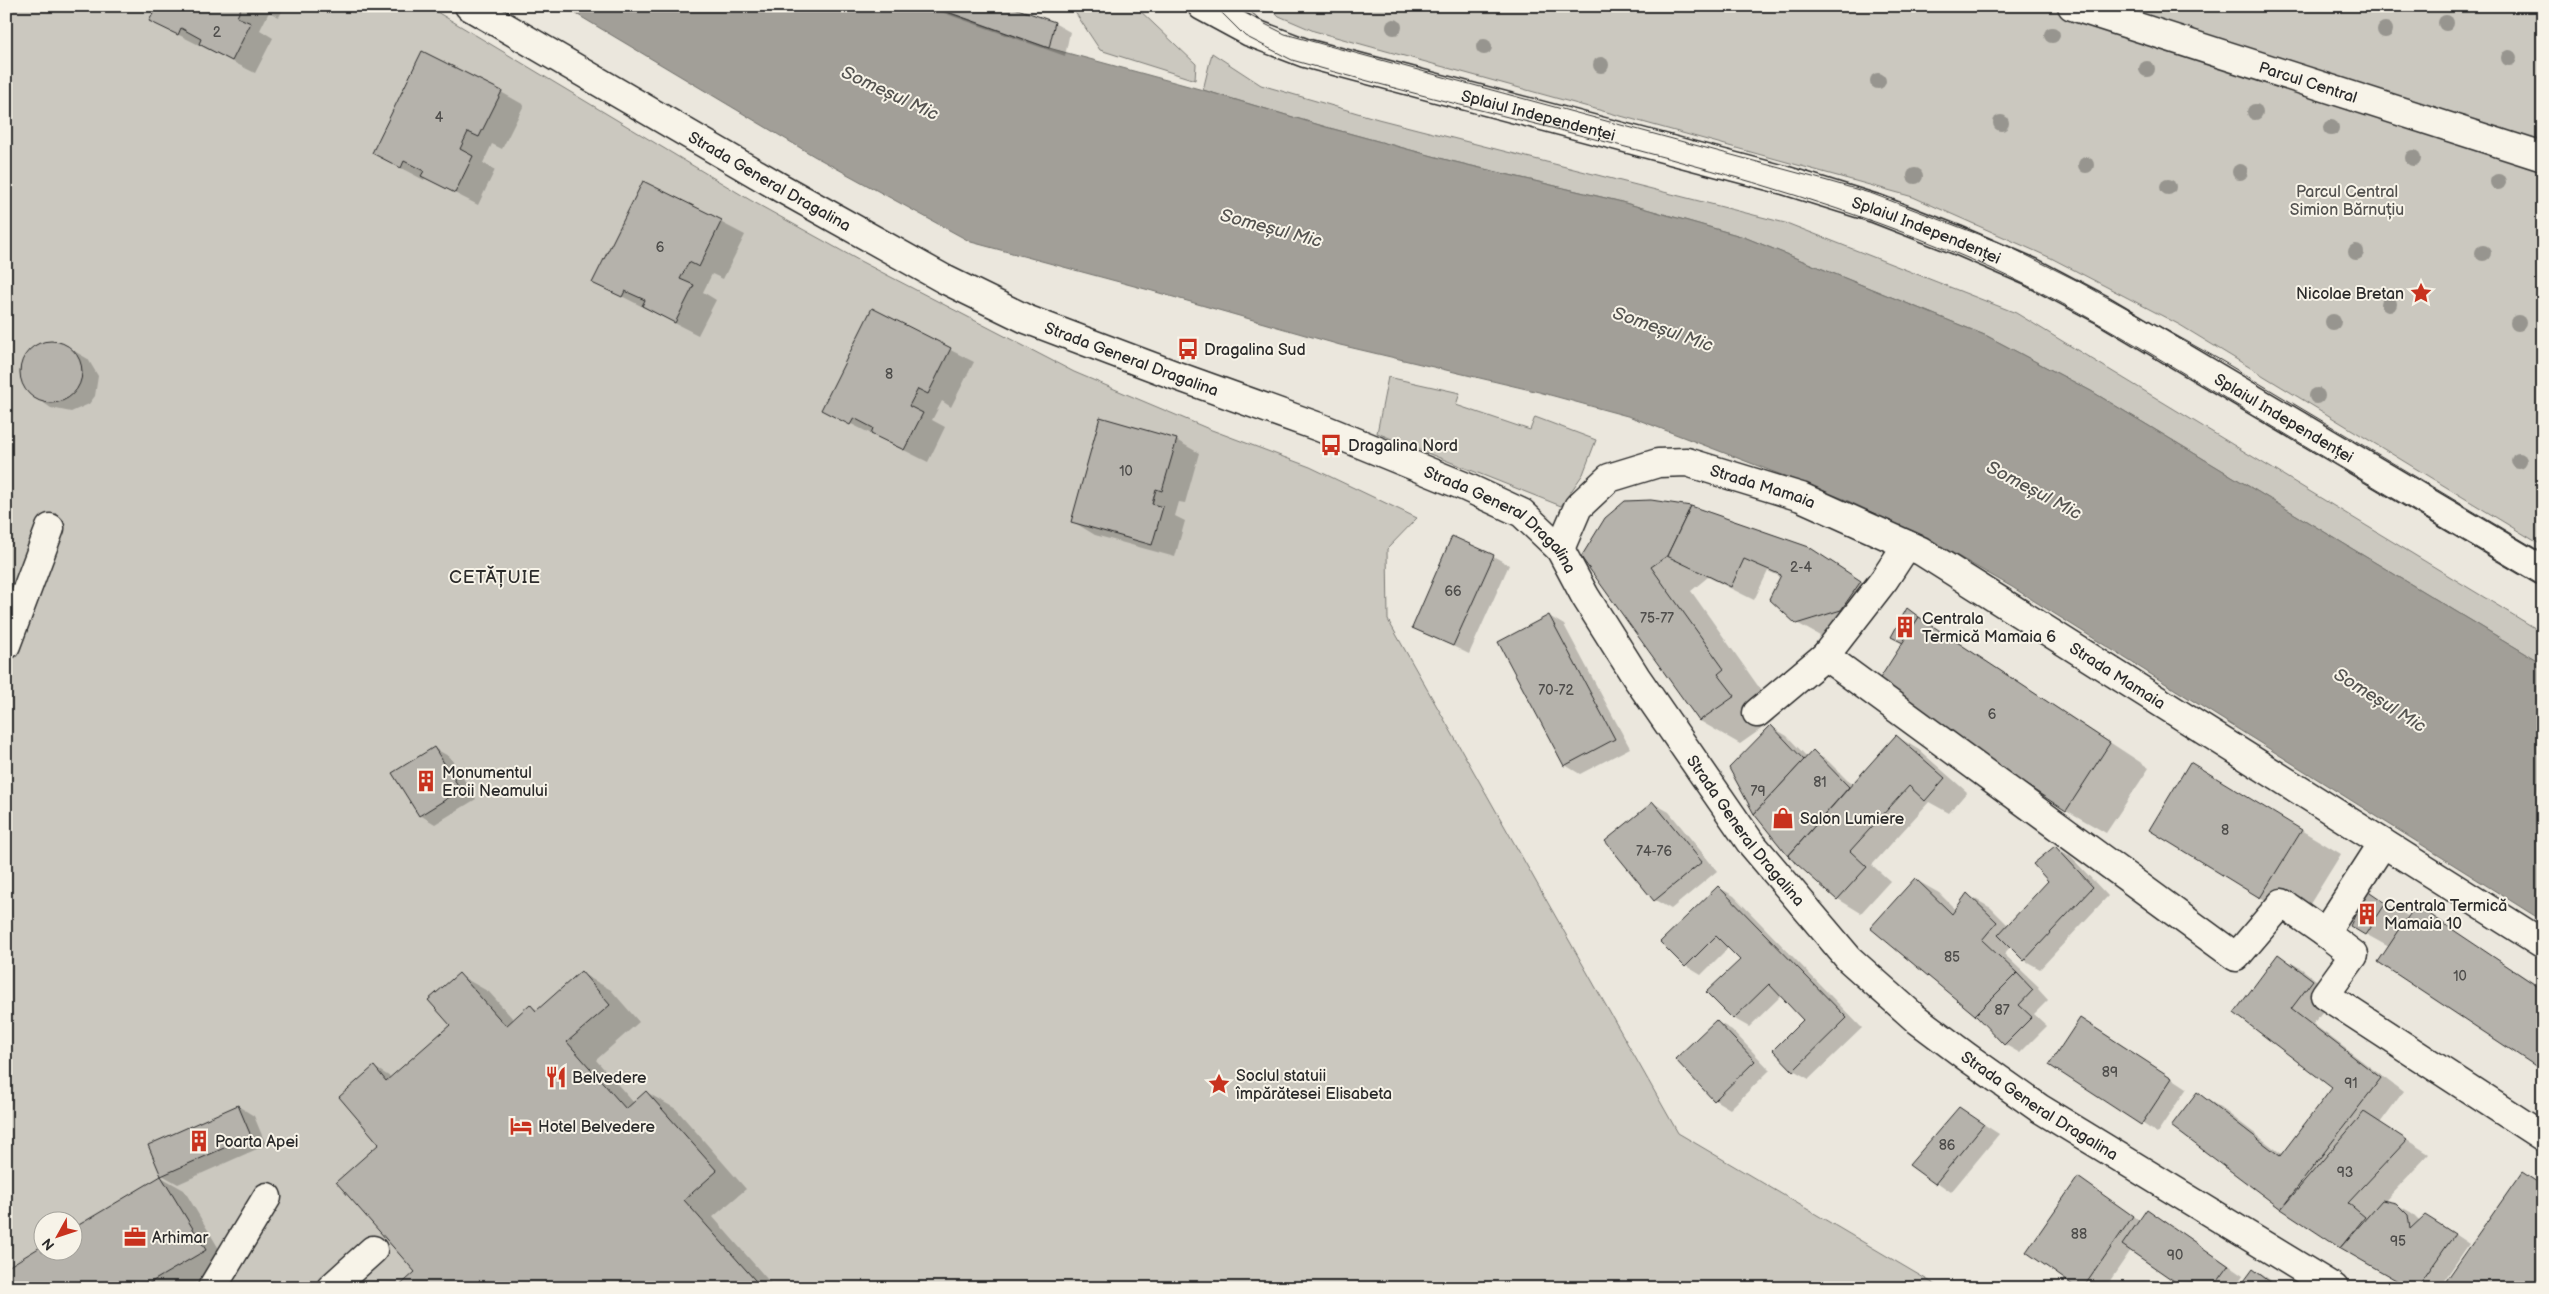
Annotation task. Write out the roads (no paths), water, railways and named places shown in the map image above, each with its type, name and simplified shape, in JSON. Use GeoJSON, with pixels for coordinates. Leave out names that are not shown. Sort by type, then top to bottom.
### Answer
{"type":"FeatureCollection","features":[{"type":"Feature","properties":{"kind":"street","name":"Strada General Dragalina"},"geometry":{"type":"LineString","coordinates":[[469,6],[781,188],[944,280],[1026,319],[1319,427],[1522,513],[1560,549],[1611,637],[1698,769],[1750,842],[1849,959],[1915,1018],[1966,1058],[2039,1108],[2334,1288]]}},
{"type":"Feature","properties":{"kind":"street","name":"Splaiul Independenței"},"geometry":{"type":"LineString","coordinates":[[1202,6],[1250,32],[1305,53],[1784,180],[1877,209],[1957,240],[2031,272],[2102,308],[2543,571]]}},
{"type":"Feature","properties":{"kind":"street"},"geometry":{"type":"LineString","coordinates":[[1228,6],[1250,32]]}},
{"type":"Feature","properties":{"kind":"street","name":"Parcul Central"},"geometry":{"type":"LineString","coordinates":[[2072,6],[2543,157]]}},
{"type":"Feature","properties":{"kind":"street","name":"Strada Mamaia"},"geometry":{"type":"LineString","coordinates":[[1560,549],[1578,507],[1609,478],[1658,463],[1687,462],[1801,497],[1930,556],[2543,944]]}},
{"type":"Feature","properties":{"kind":"street"},"geometry":{"type":"LineString","coordinates":[[6,645],[50,528]]}},
{"type":"Feature","properties":{"kind":"street"},"geometry":{"type":"LineString","coordinates":[[1757,713],[1825,656],[1884,580],[1907,545]]}},
{"type":"Feature","properties":{"kind":"street"},"geometry":{"type":"LineString","coordinates":[[1825,656],[2236,957],[2282,903],[2354,955],[2325,995],[2543,1137]]}},
{"type":"Feature","properties":{"kind":"street"},"geometry":{"type":"LineString","coordinates":[[2325,933],[2383,843]]}},
{"type":"Feature","properties":{"kind":"street"},"geometry":{"type":"LineString","coordinates":[[212,1288],[267,1197]]}},
{"type":"Feature","properties":{"kind":"street"},"geometry":{"type":"LineString","coordinates":[[331,1288],[373,1250]]}},
{"type":"Feature","properties":{"kind":"water","name":"Someșul Mic"},"geometry":{"type":"Polygon","coordinates":[[[563,6],[929,6],[1049,48],[1203,90],[1326,127],[1451,161],[1618,201],[1744,237],[1987,336],[2091,391],[2543,664],[2543,921],[2012,587],[1926,538],[1844,499],[1631,417],[1539,392],[1340,345],[1149,290],[971,242],[814,156],[563,6]]]}},
{"type":"Feature","properties":{"kind":"tram line"},"geometry":{"type":"LineString","coordinates":[[1215,6],[1245,36],[1292,60],[1712,170],[1795,195],[1877,223],[1993,269],[2130,341],[2543,587]]}},
{"type":"Feature","properties":{"kind":"tram line"},"geometry":{"type":"LineString","coordinates":[[1244,6],[1265,24],[1285,34],[1873,194],[2008,246],[2078,281],[2222,361],[2543,553]]}},
{"type":"Feature","properties":{"kind":"place","name":"Nicolae Bretan"},"geometry":{"type":"Point","coordinates":[2421,293]}},
{"type":"Feature","properties":{"kind":"place","name":"Dragalina Sud"},"geometry":{"type":"Point","coordinates":[1188,349]}},
{"type":"Feature","properties":{"kind":"place","name":"Dragalina Nord"},"geometry":{"type":"Point","coordinates":[1331,445]}},
{"type":"Feature","properties":{"kind":"place","name":"Centrala Termică Mamaia 6"},"geometry":{"type":"Point","coordinates":[1905,627]}},
{"type":"Feature","properties":{"kind":"place","name":"Monumentul Eroii Neamului"},"geometry":{"type":"Point","coordinates":[426,781]}},
{"type":"Feature","properties":{"kind":"place","name":"Salon Lumiere"},"geometry":{"type":"Point","coordinates":[1783,818]}},
{"type":"Feature","properties":{"kind":"place","name":"Centrala Termică Mamaia 10"},"geometry":{"type":"Point","coordinates":[2367,914]}},
{"type":"Feature","properties":{"kind":"place","name":"Belvedere"},"geometry":{"type":"Point","coordinates":[556,1077]}},
{"type":"Feature","properties":{"kind":"place","name":"Soclul statuii împărătesei Elisabeta"},"geometry":{"type":"Point","coordinates":[1219,1084]}},
{"type":"Feature","properties":{"kind":"place","name":"Hotel Belvedere"},"geometry":{"type":"Point","coordinates":[521,1126]}},
{"type":"Feature","properties":{"kind":"place","name":"Poarta Apei"},"geometry":{"type":"Point","coordinates":[199,1141]}},
{"type":"Feature","properties":{"kind":"place","name":"Arhimar"},"geometry":{"type":"Point","coordinates":[135,1237]}},
{"type":"Feature","properties":{"kind":"district","name":"CETĂȚUIE"},"geometry":{"type":"Point","coordinates":[495,577]}},
{"type":"Feature","properties":{"kind":"park label","name":"Parcul Central Simion Bărnuțiu"},"geometry":{"type":"Point","coordinates":[2347,200]}}]}
